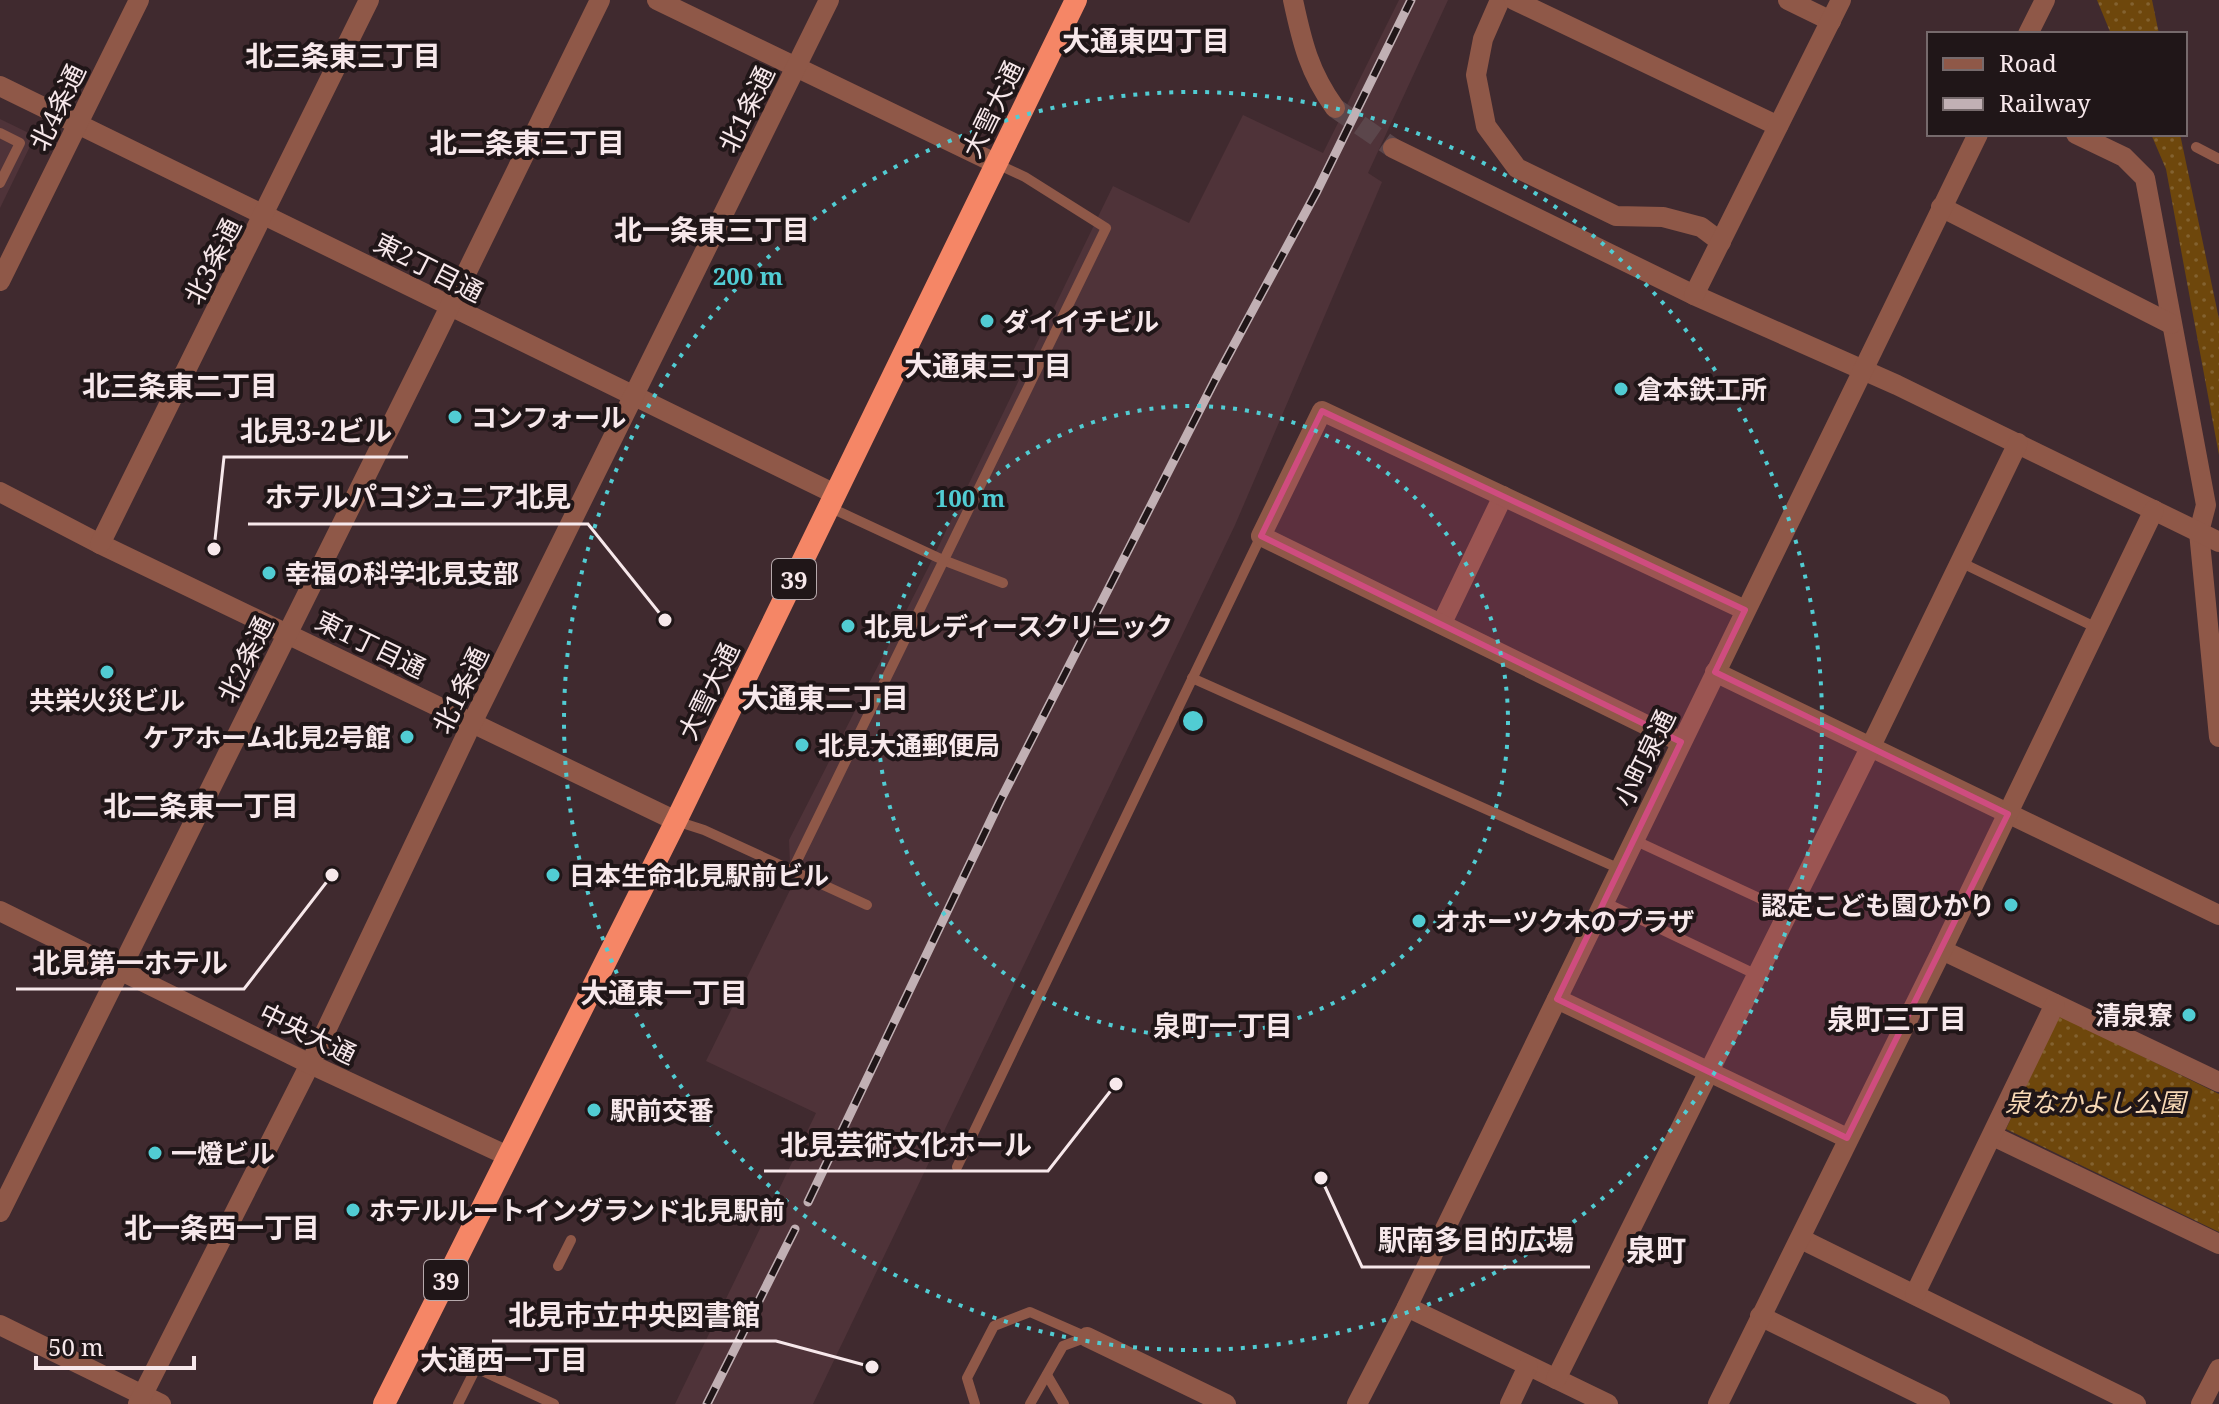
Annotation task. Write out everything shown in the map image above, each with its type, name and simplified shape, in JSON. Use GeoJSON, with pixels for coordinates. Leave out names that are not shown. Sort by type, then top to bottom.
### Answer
{"type":"FeatureCollection","features":[{"type":"Feature","properties":{"kind":"highway","name":"大雪大通"},"geometry":{"type":"LineString","coordinates":[[384,1404],[676,821],[1076,0]]}},
{"type":"Feature","properties":{"kind":"street","name":"北4条通"},"geometry":{"type":"LineString","coordinates":[[0,281],[139,0]]}},
{"type":"Feature","properties":{"kind":"street","name":"北3条通"},"geometry":{"type":"LineString","coordinates":[[100,544],[369,0]]}},
{"type":"Feature","properties":{"kind":"street","name":"北2条通"},"geometry":{"type":"LineString","coordinates":[[0,1212],[451,307],[600,0]]}},
{"type":"Feature","properties":{"kind":"street"},"geometry":{"type":"LineString","coordinates":[[657,0],[997,164]]}},
{"type":"Feature","properties":{"kind":"street","name":"北1条通"},"geometry":{"type":"LineString","coordinates":[[147,1401],[472,723],[829,0]]}},
{"type":"Feature","properties":{"kind":"street"},"geometry":{"type":"LineString","coordinates":[[1293,0],[1304,51],[1318,84],[1335,108]]}},
{"type":"Feature","properties":{"kind":"street"},"geometry":{"type":"LineString","coordinates":[[1500,0],[1483,39],[1476,75],[1486,126],[1517,168],[1616,216],[1663,217],[1701,227],[1721,242]]}},
{"type":"Feature","properties":{"kind":"street"},"geometry":{"type":"LineString","coordinates":[[1514,0],[1778,126]]}},
{"type":"Feature","properties":{"kind":"street"},"geometry":{"type":"LineString","coordinates":[[1788,0],[1831,21]]}},
{"type":"Feature","properties":{"kind":"street"},"geometry":{"type":"LineString","coordinates":[[1694,295],[1841,0]]}},
{"type":"Feature","properties":{"kind":"street"},"geometry":{"type":"LineString","coordinates":[[2029,32],[2045,0]]}},
{"type":"Feature","properties":{"kind":"street","name":"東2丁目通"},"geometry":{"type":"LineString","coordinates":[[0,86],[633,397],[832,500]]}},
{"type":"Feature","properties":{"kind":"street","name":"小町泉通"},"geometry":{"type":"LineString","coordinates":[[1357,1404],[1977,136]]}},
{"type":"Feature","properties":{"kind":"street"},"geometry":{"type":"LineString","coordinates":[[2080,136],[2124,157],[2145,178],[2206,505],[2199,532],[2219,737]]}},
{"type":"Feature","properties":{"kind":"street"},"geometry":{"type":"LineString","coordinates":[[1393,148],[1694,295],[2018,443],[2219,542]]}},
{"type":"Feature","properties":{"kind":"street"},"geometry":{"type":"LineString","coordinates":[[1941,207],[2171,324]]}},
{"type":"Feature","properties":{"kind":"street"},"geometry":{"type":"LineString","coordinates":[[1681,742],[1261,536],[1322,411],[1745,610]]}},
{"type":"Feature","properties":{"kind":"street"},"geometry":{"type":"LineString","coordinates":[[1556,1379],[2018,443]]}},
{"type":"Feature","properties":{"kind":"street","name":"東1丁目通"},"geometry":{"type":"LineString","coordinates":[[0,492],[100,544],[676,821]]}},
{"type":"Feature","properties":{"kind":"street"},"geometry":{"type":"LineString","coordinates":[[1442,623],[1503,496]]}},
{"type":"Feature","properties":{"kind":"street"},"geometry":{"type":"LineString","coordinates":[[1718,1404],[2154,510]]}},
{"type":"Feature","properties":{"kind":"street"},"geometry":{"type":"LineString","coordinates":[[1715,672],[2219,915]]}},
{"type":"Feature","properties":{"kind":"street","name":"中央大通"},"geometry":{"type":"LineString","coordinates":[[0,911],[310,1064],[508,1156]]}},
{"type":"Feature","properties":{"kind":"street"},"geometry":{"type":"LineString","coordinates":[[1942,950],[2219,1082]]}},
{"type":"Feature","properties":{"kind":"street"},"geometry":{"type":"LineString","coordinates":[[1557,999],[1847,1138]]}},
{"type":"Feature","properties":{"kind":"street"},"geometry":{"type":"LineString","coordinates":[[1915,1294],[2055,1004]]}},
{"type":"Feature","properties":{"kind":"street"},"geometry":{"type":"LineString","coordinates":[[1993,1136],[2219,1244]]}},
{"type":"Feature","properties":{"kind":"street"},"geometry":{"type":"LineString","coordinates":[[1801,1239],[2136,1404]]}},
{"type":"Feature","properties":{"kind":"street"},"geometry":{"type":"LineString","coordinates":[[1407,1307],[1608,1404]]}},
{"type":"Feature","properties":{"kind":"street"},"geometry":{"type":"LineString","coordinates":[[1760,1316],[1940,1404]]}},
{"type":"Feature","properties":{"kind":"street"},"geometry":{"type":"LineString","coordinates":[[0,1325],[147,1401]]}},
{"type":"Feature","properties":{"kind":"street"},"geometry":{"type":"LineString","coordinates":[[1087,1337],[1226,1404]]}},
{"type":"Feature","properties":{"kind":"street"},"geometry":{"type":"LineString","coordinates":[[1510,1404],[1528,1366]]}},
{"type":"Feature","properties":{"kind":"street"},"geometry":{"type":"LineString","coordinates":[[2201,1404],[2219,1369]]}},
{"type":"Feature","properties":{"kind":"lane"},"geometry":{"type":"LineString","coordinates":[[0,133],[20,143],[0,183]]}},
{"type":"Feature","properties":{"kind":"lane"},"geometry":{"type":"LineString","coordinates":[[2196,147],[2219,159]]}},
{"type":"Feature","properties":{"kind":"lane"},"geometry":{"type":"LineString","coordinates":[[792,871],[1106,228],[1025,177],[997,164]]}},
{"type":"Feature","properties":{"kind":"lane"},"geometry":{"type":"LineString","coordinates":[[832,500],[943,560],[1003,583]]}},
{"type":"Feature","properties":{"kind":"lane"},"geometry":{"type":"LineString","coordinates":[[957,1167],[1261,536]]}},
{"type":"Feature","properties":{"kind":"lane"},"geometry":{"type":"LineString","coordinates":[[1958,561],[2097,628]]}},
{"type":"Feature","properties":{"kind":"lane"},"geometry":{"type":"LineString","coordinates":[[1192,678],[1620,869]]}},
{"type":"Feature","properties":{"kind":"lane"},"geometry":{"type":"LineString","coordinates":[[676,821],[704,830],[867,905]]}},
{"type":"Feature","properties":{"kind":"lane"},"geometry":{"type":"LineString","coordinates":[[1634,840],[1789,912]]}},
{"type":"Feature","properties":{"kind":"lane"},"geometry":{"type":"LineString","coordinates":[[1604,902],[1757,975]]}},
{"type":"Feature","properties":{"kind":"lane"},"geometry":{"type":"LineString","coordinates":[[558,1266],[571,1240]]}},
{"type":"Feature","properties":{"kind":"lane"},"geometry":{"type":"LineString","coordinates":[[975,1404],[967,1378],[994,1326],[1030,1312],[1087,1337]]}},
{"type":"Feature","properties":{"kind":"lane"},"geometry":{"type":"LineString","coordinates":[[1030,1404],[1063,1346],[1087,1337]]}},
{"type":"Feature","properties":{"kind":"lane"},"geometry":{"type":"LineString","coordinates":[[458,1404],[476,1368],[554,1404]]}},
{"type":"Feature","properties":{"kind":"lane"},"geometry":{"type":"LineString","coordinates":[[1047,1375],[1064,1404]]}},
{"type":"Feature","properties":{"kind":"highlighted area"},"geometry":{"type":"Polygon","coordinates":[[[1322,411],[1745,610],[1715,672],[2008,814],[1847,1138],[1557,999],[1681,742],[1261,536],[1322,411]]]}},
{"type":"Feature","properties":{"kind":"shaded area"},"geometry":{"type":"Polygon","coordinates":[[[1399,0],[1448,0],[1368,173],[1382,182],[1235,525],[813,1404],[675,1404],[816,1113],[706,1061],[791,888],[789,840],[928,568],[1113,186],[1189,223],[1243,115],[1323,153],[1399,0]]]}},
{"type":"Feature","properties":{"kind":"shaded area"},"geometry":{"type":"Polygon","coordinates":[[[0,119],[35,136],[0,208],[0,119]]]}},
{"type":"Feature","properties":{"kind":"green space"},"geometry":{"type":"Polygon","coordinates":[[[2097,0],[2152,0],[2159,32],[2110,32],[2097,0]]]}},
{"type":"Feature","properties":{"kind":"green space"},"geometry":{"type":"Polygon","coordinates":[[[2152,136],[2180,136],[2219,319],[2219,455],[2166,169],[2152,136]]]}},
{"type":"Feature","properties":{"kind":"green space","name":"泉なかよし公園"},"geometry":{"type":"Polygon","coordinates":[[[2059,1015],[2219,1094],[2219,1232],[2006,1129],[2059,1015]]]}},
{"type":"Feature","properties":{"kind":"tunnel"},"geometry":{"type":"LineString","coordinates":[[1335,108],[1393,148]]}},
{"type":"Feature","properties":{"kind":"railway"},"geometry":{"type":"LineString","coordinates":[[808,1202],[1000,801],[1215,380],[1317,191],[1411,0]]}},
{"type":"Feature","properties":{"kind":"railway"},"geometry":{"type":"LineString","coordinates":[[707,1404],[795,1229]]}},
{"type":"Feature","properties":{"kind":"place","name":"ダイイチビル"},"geometry":{"type":"Point","coordinates":[987,321]}},
{"type":"Feature","properties":{"kind":"place","name":"倉本鉄工所"},"geometry":{"type":"Point","coordinates":[1621,389]}},
{"type":"Feature","properties":{"kind":"place","name":"コンフォール"},"geometry":{"type":"Point","coordinates":[455,417]}},
{"type":"Feature","properties":{"kind":"place","name":"北見3-2ビル"},"geometry":{"type":"Point","coordinates":[214,549]}},
{"type":"Feature","properties":{"kind":"place","name":"幸福の科学北見支部"},"geometry":{"type":"Point","coordinates":[269,573]}},
{"type":"Feature","properties":{"kind":"place","name":"ホテルパコジュニア北見"},"geometry":{"type":"Point","coordinates":[665,620]}},
{"type":"Feature","properties":{"kind":"place","name":"北見レディースクリニック"},"geometry":{"type":"Point","coordinates":[848,626]}},
{"type":"Feature","properties":{"kind":"place","name":"共栄火災ビル"},"geometry":{"type":"Point","coordinates":[107,672]}},
{"type":"Feature","properties":{"kind":"place","name":"ケアホーム北見2号館"},"geometry":{"type":"Point","coordinates":[407,737]}},
{"type":"Feature","properties":{"kind":"place","name":"北見大通郵便局"},"geometry":{"type":"Point","coordinates":[802,745]}},
{"type":"Feature","properties":{"kind":"place","name":"北見第一ホテル"},"geometry":{"type":"Point","coordinates":[332,875]}},
{"type":"Feature","properties":{"kind":"place","name":"日本生命北見駅前ビル"},"geometry":{"type":"Point","coordinates":[553,875]}},
{"type":"Feature","properties":{"kind":"place","name":"認定こども園ひかり"},"geometry":{"type":"Point","coordinates":[2011,905]}},
{"type":"Feature","properties":{"kind":"place","name":"オホーツク木のプラザ"},"geometry":{"type":"Point","coordinates":[1419,921]}},
{"type":"Feature","properties":{"kind":"place","name":"清泉寮"},"geometry":{"type":"Point","coordinates":[2189,1015]}},
{"type":"Feature","properties":{"kind":"place","name":"北見芸術文化ホール"},"geometry":{"type":"Point","coordinates":[1116,1084]}},
{"type":"Feature","properties":{"kind":"place","name":"駅前交番"},"geometry":{"type":"Point","coordinates":[594,1110]}},
{"type":"Feature","properties":{"kind":"place","name":"一燈ビル"},"geometry":{"type":"Point","coordinates":[155,1153]}},
{"type":"Feature","properties":{"kind":"place","name":"駅南多目的広場"},"geometry":{"type":"Point","coordinates":[1321,1178]}},
{"type":"Feature","properties":{"kind":"place","name":"ホテルルートイングランド北見駅前"},"geometry":{"type":"Point","coordinates":[353,1210]}},
{"type":"Feature","properties":{"kind":"place","name":"北見市立中央図書館"},"geometry":{"type":"Point","coordinates":[872,1367]}},
{"type":"Feature","properties":{"kind":"district","name":"大通東四丁目"},"geometry":{"type":"Point","coordinates":[1146,40]}},
{"type":"Feature","properties":{"kind":"district","name":"北三条東三丁目"},"geometry":{"type":"Point","coordinates":[343,55]}},
{"type":"Feature","properties":{"kind":"district","name":"北二条東三丁目"},"geometry":{"type":"Point","coordinates":[527,142]}},
{"type":"Feature","properties":{"kind":"district","name":"北一条東三丁目"},"geometry":{"type":"Point","coordinates":[712,229]}},
{"type":"Feature","properties":{"kind":"district","name":"大通東三丁目"},"geometry":{"type":"Point","coordinates":[988,365]}},
{"type":"Feature","properties":{"kind":"district","name":"北三条東二丁目"},"geometry":{"type":"Point","coordinates":[180,385]}},
{"type":"Feature","properties":{"kind":"district","name":"大通東二丁目"},"geometry":{"type":"Point","coordinates":[825,697]}},
{"type":"Feature","properties":{"kind":"district","name":"北二条東一丁目"},"geometry":{"type":"Point","coordinates":[201,805]}},
{"type":"Feature","properties":{"kind":"district","name":"大通東一丁目"},"geometry":{"type":"Point","coordinates":[664,992]}},
{"type":"Feature","properties":{"kind":"district","name":"泉町三丁目"},"geometry":{"type":"Point","coordinates":[1897,1018]}},
{"type":"Feature","properties":{"kind":"district","name":"泉町一丁目"},"geometry":{"type":"Point","coordinates":[1223,1025]}},
{"type":"Feature","properties":{"kind":"district","name":"北一条西一丁目"},"geometry":{"type":"Point","coordinates":[222,1227]}},
{"type":"Feature","properties":{"kind":"district","name":"泉町"},"geometry":{"type":"Point","coordinates":[1656,1249]}},
{"type":"Feature","properties":{"kind":"district","name":"大通西一丁目"},"geometry":{"type":"Point","coordinates":[504,1359]}}]}
